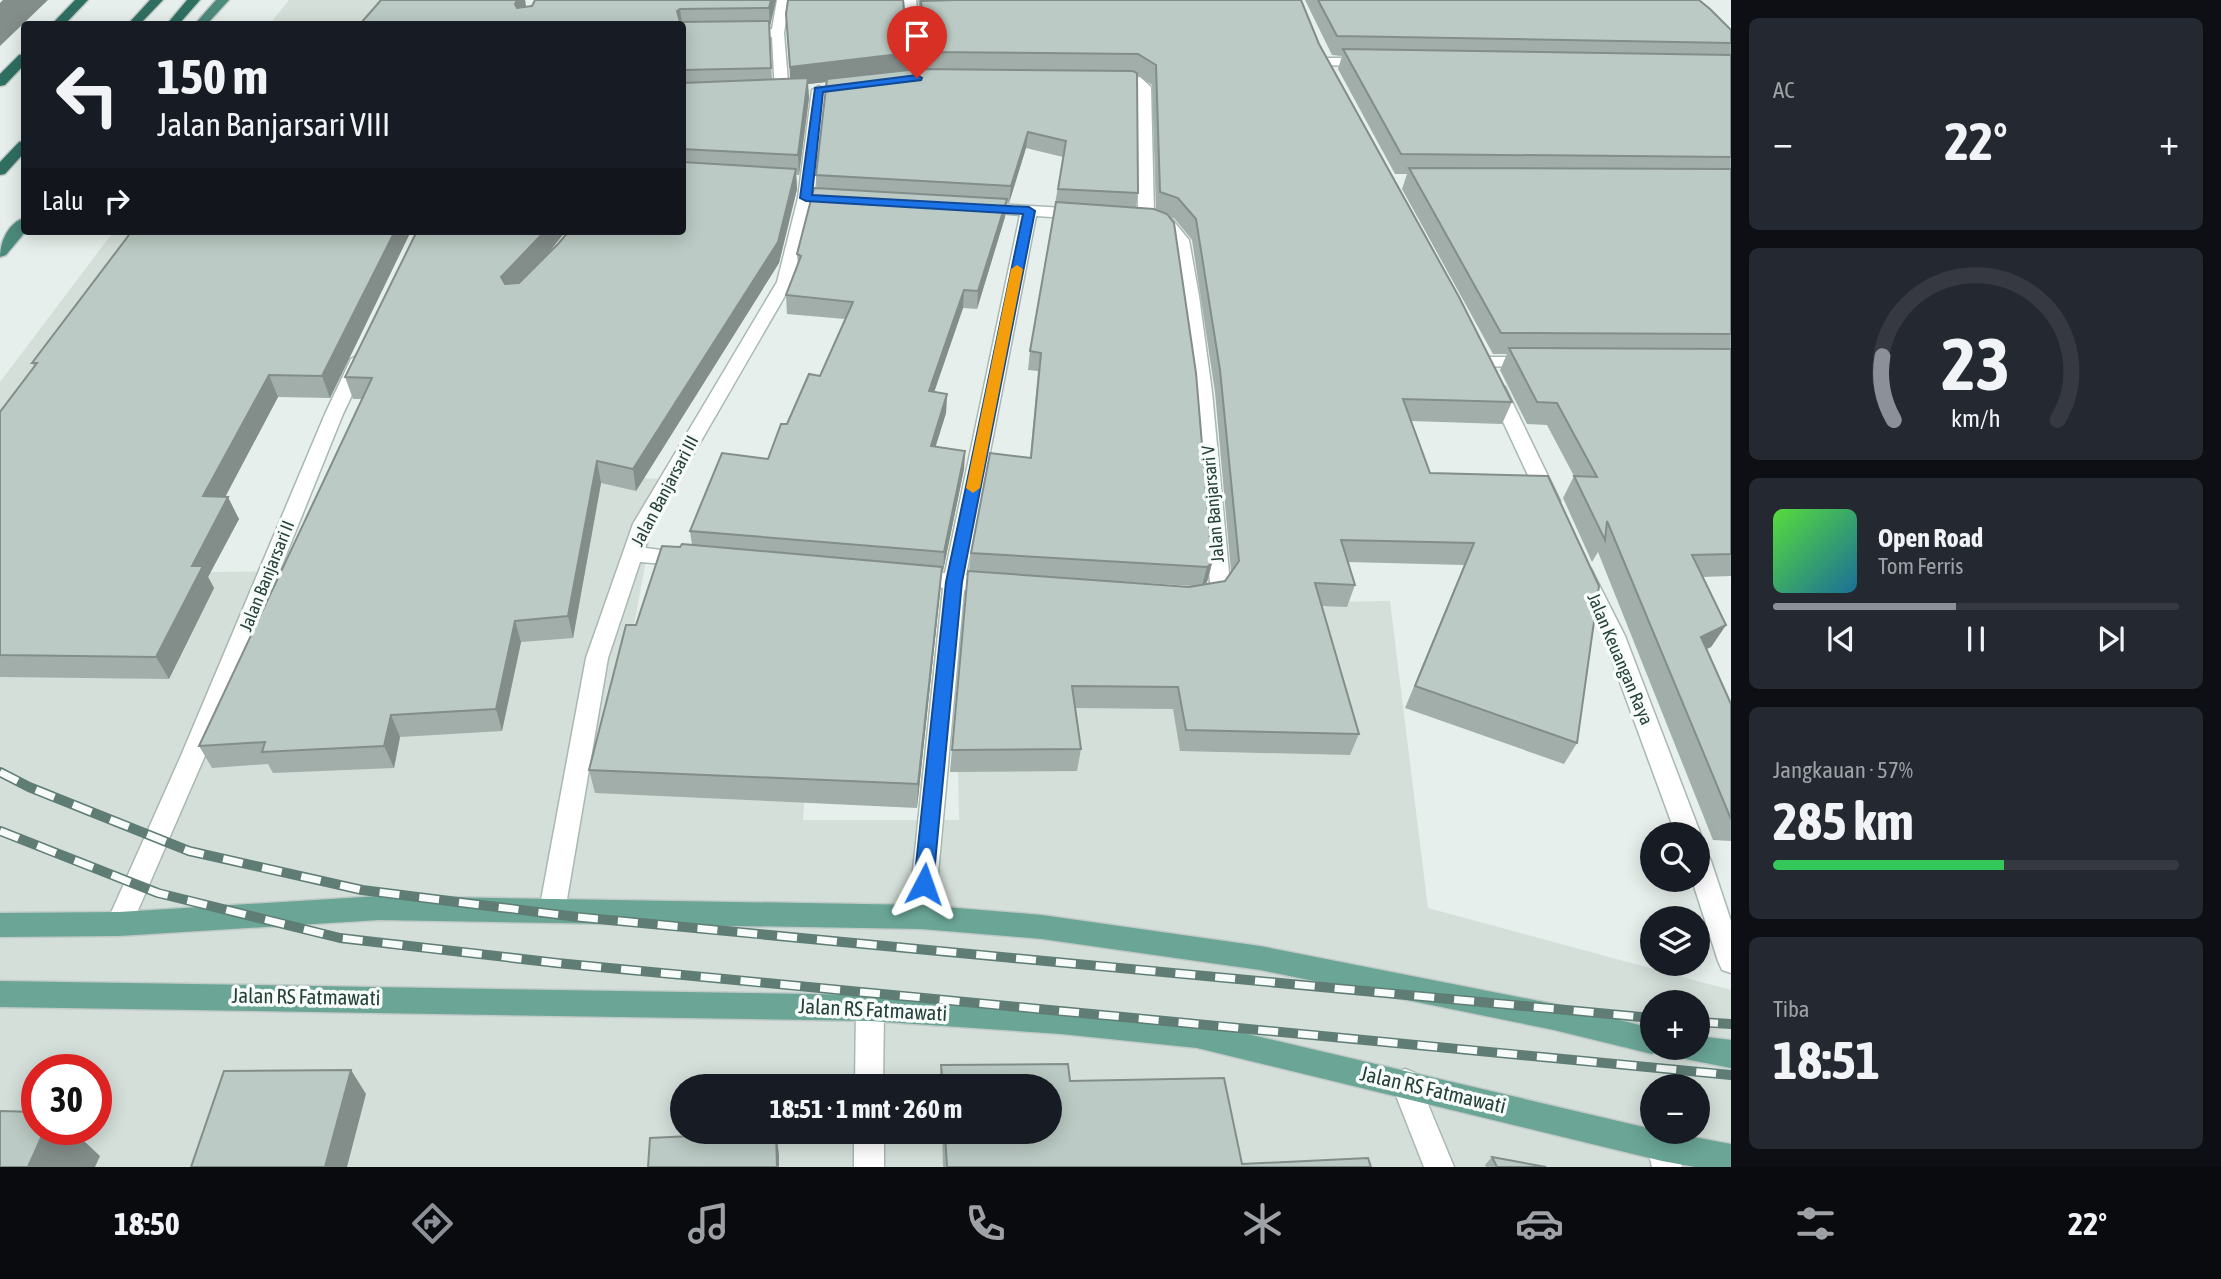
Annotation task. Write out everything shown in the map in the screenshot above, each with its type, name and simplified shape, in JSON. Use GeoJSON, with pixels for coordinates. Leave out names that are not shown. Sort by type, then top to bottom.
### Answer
{"type":"FeatureCollection","features":[{"type":"Feature","properties":{"kind":"highway"},"geometry":{"type":"LineString","coordinates":[[61,21],[82,0]]}},
{"type":"Feature","properties":{"kind":"highway"},"geometry":{"type":"LineString","coordinates":[[138,21],[157,0]]}},
{"type":"Feature","properties":{"kind":"highway"},"geometry":{"type":"LineString","coordinates":[[176,21],[194,0]]}},
{"type":"Feature","properties":{"kind":"highway"},"geometry":{"type":"LineString","coordinates":[[204,21],[223,0]]}},
{"type":"Feature","properties":{"kind":"highway"},"geometry":{"type":"LineString","coordinates":[[0,82],[21,61]]}},
{"type":"Feature","properties":{"kind":"highway"},"geometry":{"type":"LineString","coordinates":[[0,171],[21,148]]}},
{"type":"Feature","properties":{"kind":"highway"},"geometry":{"type":"LineString","coordinates":[[0,244],[21,225]]}},
{"type":"Feature","properties":{"kind":"highway"},"geometry":{"type":"LineString","coordinates":[[0,252],[21,226]]}},
{"type":"Feature","properties":{"kind":"main road"},"geometry":{"type":"LineString","coordinates":[[0,925],[119,924],[379,908],[921,918],[1042,927],[1259,958],[1554,1017],[1640,1038]]}},
{"type":"Feature","properties":{"kind":"main road","name":"Jalan RS Fatmawati"},"geometry":{"type":"LineString","coordinates":[[0,994],[870,1008],[1061,1021],[1197,1035],[1405,1083],[1665,1156],[1731,1159]]}},
{"type":"Feature","properties":{"kind":"main road"},"geometry":{"type":"LineString","coordinates":[[1710,1051],[1731,1054]]}},
{"type":"Feature","properties":{"kind":"street","name":"Jalan Banjarsari III"},"geometry":{"type":"LineString","coordinates":[[552,911],[597,658],[631,554],[643,524],[785,282],[807,190],[800,92],[778,33],[783,0]]}},
{"type":"Feature","properties":{"kind":"street"},"geometry":{"type":"LineString","coordinates":[[918,78],[912,6],[969,12]]}},
{"type":"Feature","properties":{"kind":"street"},"geometry":{"type":"LineString","coordinates":[[724,33],[778,33]]}},
{"type":"Feature","properties":{"kind":"street"},"geometry":{"type":"LineString","coordinates":[[1337,86],[1321,56],[1383,63]]}},
{"type":"Feature","properties":{"kind":"street","name":"Jalan Banjarsari V"},"geometry":{"type":"LineString","coordinates":[[1094,79],[1135,80],[1144,87],[1139,217],[1166,221],[1181,240],[1203,391],[1220,583],[1209,597],[1184,598]]}},
{"type":"Feature","properties":{"kind":"street"},"geometry":{"type":"LineString","coordinates":[[959,207],[1094,215]]}},
{"type":"Feature","properties":{"kind":"street"},"geometry":{"type":"LineString","coordinates":[[921,918],[954,582],[1029,211]]}},
{"type":"Feature","properties":{"kind":"street","name":"Jalan Banjarsari II"},"geometry":{"type":"LineString","coordinates":[[119,924],[192,758],[334,414],[369,341]]}},
{"type":"Feature","properties":{"kind":"street"},"geometry":{"type":"LineString","coordinates":[[1553,363],[1481,356],[1559,520]]}},
{"type":"Feature","properties":{"kind":"street"},"geometry":{"type":"LineString","coordinates":[[631,554],[708,560]]}},
{"type":"Feature","properties":{"kind":"street","name":"Jalan Keuangan Raya"},"geometry":{"type":"LineString","coordinates":[[1576,556],[1614,636],[1684,822]]}},
{"type":"Feature","properties":{"kind":"street"},"geometry":{"type":"LineString","coordinates":[[886,576],[1008,586]]}},
{"type":"Feature","properties":{"kind":"street"},"geometry":{"type":"LineString","coordinates":[[1708,892],[1731,961]]}},
{"type":"Feature","properties":{"kind":"street"},"geometry":{"type":"LineString","coordinates":[[869,1074],[870,1008]]}},
{"type":"Feature","properties":{"kind":"street"},"geometry":{"type":"LineString","coordinates":[[1405,1083],[1439,1167]]}},
{"type":"Feature","properties":{"kind":"street"},"geometry":{"type":"LineString","coordinates":[[869,1144],[869,1167]]}},
{"type":"Feature","properties":{"kind":"shaded area"},"geometry":{"type":"Polygon","coordinates":[[[289,0],[385,0],[372,21],[272,21],[289,0]]]}},
{"type":"Feature","properties":{"kind":"shaded area"},"geometry":{"type":"Polygon","coordinates":[[[111,235],[241,235],[33,574],[290,571],[340,464],[661,479],[632,636],[818,633],[803,820],[959,820],[955,608],[1390,601],[1428,908],[1640,965],[1640,976],[1679,976],[1731,990],[1731,1167],[0,1167],[0,382],[111,235]]]}},
{"type":"Feature","properties":{"kind":"building"},"geometry":{"type":"Polygon","coordinates":[[[381,0],[517,0],[517,8],[532,6],[535,0],[771,0],[769,8],[680,9],[677,11],[680,21],[363,21],[381,0]]]}},
{"type":"Feature","properties":{"kind":"building"},"geometry":{"type":"Polygon","coordinates":[[[788,0],[903,0],[908,53],[790,67],[786,14],[788,0]]]}},
{"type":"Feature","properties":{"kind":"building"},"geometry":{"type":"Polygon","coordinates":[[[1301,0],[1319,44],[1459,297],[1512,402],[1403,399],[1430,473],[1548,476],[1599,586],[1577,743],[1415,686],[1474,543],[1341,540],[1355,585],[1315,583],[1359,734],[1186,730],[1178,687],[1072,686],[1081,749],[952,750],[968,571],[1189,587],[1225,581],[1239,561],[1220,370],[1196,219],[1178,198],[1160,192],[1156,65],[1138,54],[926,52],[921,1],[1301,0]]]}},
{"type":"Feature","properties":{"kind":"building"},"geometry":{"type":"Polygon","coordinates":[[[1318,0],[1699,0],[1731,30],[1731,43],[1337,36],[1318,0]]]}},
{"type":"Feature","properties":{"kind":"building"},"geometry":{"type":"Polygon","coordinates":[[[769,21],[771,68],[686,70],[686,22],[769,21]]]}},
{"type":"Feature","properties":{"kind":"building"},"geometry":{"type":"Polygon","coordinates":[[[1343,49],[1731,55],[1731,157],[1401,154],[1343,49]]]}},
{"type":"Feature","properties":{"kind":"building"},"geometry":{"type":"Polygon","coordinates":[[[918,69],[1137,73],[1138,193],[1058,189],[1066,141],[1028,132],[1011,186],[816,175],[827,79],[918,69]]]}},
{"type":"Feature","properties":{"kind":"building"},"geometry":{"type":"Polygon","coordinates":[[[808,78],[798,155],[686,149],[686,83],[808,78]]]}},
{"type":"Feature","properties":{"kind":"building"},"geometry":{"type":"Polygon","coordinates":[[[686,162],[796,169],[778,242],[633,469],[597,461],[568,616],[515,621],[496,709],[391,715],[384,746],[262,752],[265,742],[199,746],[372,378],[345,377],[415,235],[541,235],[501,277],[505,284],[519,283],[566,235],[686,235],[686,162]]]}},
{"type":"Feature","properties":{"kind":"building"},"geometry":{"type":"Polygon","coordinates":[[[1409,168],[1731,169],[1731,334],[1501,333],[1409,168]]]}},
{"type":"Feature","properties":{"kind":"building"},"geometry":{"type":"Polygon","coordinates":[[[814,188],[1007,199],[978,291],[964,290],[929,391],[947,394],[931,446],[965,451],[944,552],[690,531],[722,453],[768,459],[781,424],[787,424],[809,374],[820,376],[853,302],[786,295],[801,256],[797,254],[814,188]]]}},
{"type":"Feature","properties":{"kind":"building"},"geometry":{"type":"Polygon","coordinates":[[[1056,202],[1154,209],[1167,214],[1174,223],[1196,373],[1212,563],[1207,567],[971,553],[990,453],[1031,458],[1041,353],[1030,351],[1056,202]]]}},
{"type":"Feature","properties":{"kind":"building"},"geometry":{"type":"Polygon","coordinates":[[[129,235],[393,235],[322,376],[269,375],[203,496],[228,497],[192,566],[203,566],[156,657],[0,655],[0,412],[37,363],[32,363],[129,235]]]}},
{"type":"Feature","properties":{"kind":"building"},"geometry":{"type":"Polygon","coordinates":[[[1509,348],[1731,349],[1731,554],[1692,555],[1726,625],[1701,637],[1731,704],[1731,819],[1607,521],[1605,540],[1574,476],[1597,477],[1557,403],[1537,402],[1509,348]]]}},
{"type":"Feature","properties":{"kind":"building"},"geometry":{"type":"Polygon","coordinates":[[[682,544],[942,567],[918,784],[589,770],[626,625],[636,625],[662,546],[680,547],[682,544]]]}},
{"type":"Feature","properties":{"kind":"building"},"geometry":{"type":"Polygon","coordinates":[[[1068,1064],[1070,1081],[1224,1078],[1242,1164],[1368,1158],[1371,1167],[947,1167],[946,1144],[1062,1144],[1062,1074],[942,1074],[941,1065],[1068,1064]]]}},
{"type":"Feature","properties":{"kind":"building"},"geometry":{"type":"Polygon","coordinates":[[[351,1070],[325,1167],[191,1167],[224,1071],[351,1070]]]}},
{"type":"Feature","properties":{"kind":"building"},"geometry":{"type":"Polygon","coordinates":[[[0,1111],[21,1112],[21,1145],[38,1145],[28,1167],[0,1167],[0,1111]]]}},
{"type":"Feature","properties":{"kind":"building"},"geometry":{"type":"Polygon","coordinates":[[[670,1137],[670,1144],[776,1144],[777,1167],[648,1167],[650,1138],[670,1137]]]}},
{"type":"Feature","properties":{"kind":"building"},"geometry":{"type":"Polygon","coordinates":[[[1492,1157],[1546,1167],[1497,1167],[1492,1157]]]}},
{"type":"Feature","properties":{"kind":"railway"},"geometry":{"type":"LineString","coordinates":[[0,772],[29,787],[189,851],[362,890],[577,917],[1640,1017]]}},
{"type":"Feature","properties":{"kind":"railway"},"geometry":{"type":"LineString","coordinates":[[0,831],[158,893],[340,938],[557,963],[1731,1075]]}},
{"type":"Feature","properties":{"kind":"railway"},"geometry":{"type":"LineString","coordinates":[[1710,1023],[1731,1024]]}},
{"type":"Feature","properties":{"kind":"slow traffic"},"geometry":{"type":"LineString","coordinates":[[973,488],[1017,269]]}},
{"type":"Feature","properties":{"kind":"route"},"geometry":{"type":"LineString","coordinates":[[917,78],[819,90],[806,198],[1029,211],[954,582],[924,884]]}}]}
